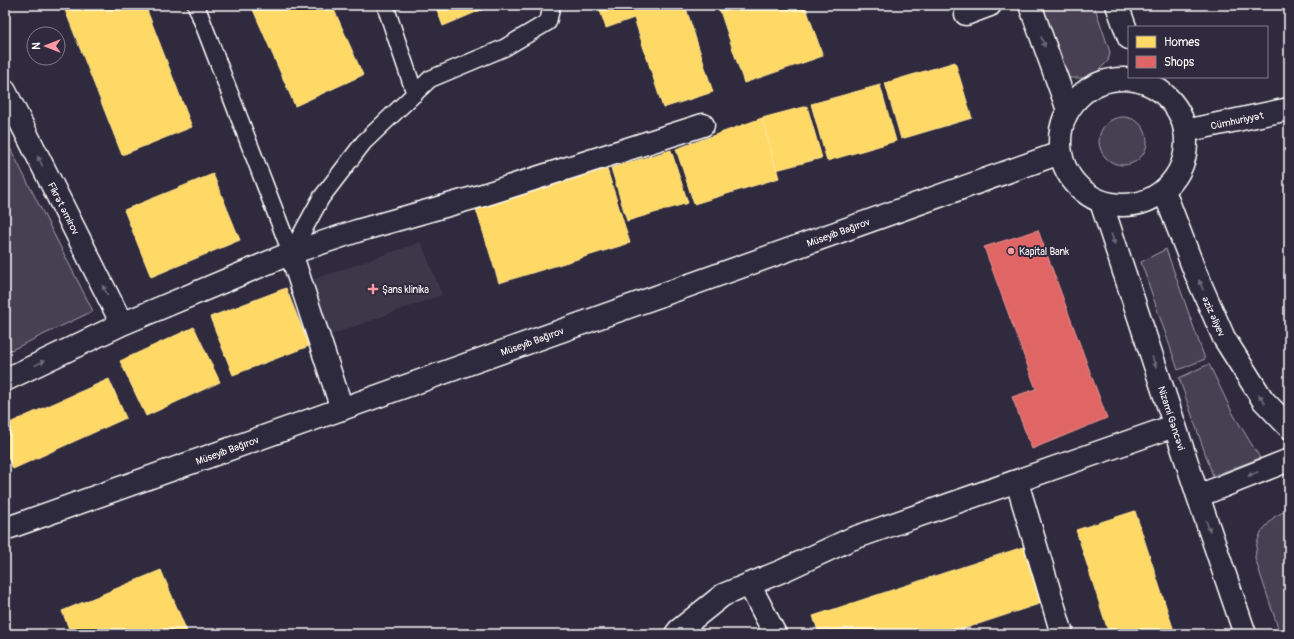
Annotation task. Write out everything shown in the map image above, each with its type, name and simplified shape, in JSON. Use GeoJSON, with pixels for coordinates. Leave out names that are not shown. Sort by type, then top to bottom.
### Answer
{"type":"FeatureCollection","features":[{"type":"Feature","properties":{"kind":"street"},"geometry":{"type":"LineString","coordinates":[[964,9],[990,5]]}},
{"type":"Feature","properties":{"kind":"street"},"geometry":{"type":"LineString","coordinates":[[1030,5],[1068,110]]}},
{"type":"Feature","properties":{"kind":"street"},"geometry":{"type":"LineString","coordinates":[[1117,5],[1128,35]]}},
{"type":"Feature","properties":{"kind":"street"},"geometry":{"type":"LineString","coordinates":[[1123,78],[1144,80],[1164,93],[1178,110],[1185,131],[1185,153],[1178,174],[1164,191],[1144,203],[1123,206],[1101,202],[1082,191],[1068,174],[1060,153],[1060,131],[1068,110],[1082,93],[1101,82],[1123,78]]}},
{"type":"Feature","properties":{"kind":"street","name":"Fikrət Əmirov"},"geometry":{"type":"LineString","coordinates":[[5,91],[122,324]]}},
{"type":"Feature","properties":{"kind":"street","name":"Cümhuriyyət"},"geometry":{"type":"LineString","coordinates":[[1185,131],[1289,109]]}},
{"type":"Feature","properties":{"kind":"street"},"geometry":{"type":"LineString","coordinates":[[5,380],[122,324],[291,252],[357,231],[480,196],[703,125]]}},
{"type":"Feature","properties":{"kind":"street","name":"Müseyib Bağırov"},"geometry":{"type":"LineString","coordinates":[[5,529],[1060,153]]}},
{"type":"Feature","properties":{"kind":"street","name":"Əziz Əliyev"},"geometry":{"type":"LineString","coordinates":[[1164,191],[1195,272],[1224,338],[1263,400],[1289,427]]}},
{"type":"Feature","properties":{"kind":"street","name":"Nizami Gəncəvi"},"geometry":{"type":"LineString","coordinates":[[1101,202],[1174,426],[1245,634]]}},
{"type":"Feature","properties":{"kind":"street"},"geometry":{"type":"LineString","coordinates":[[291,252],[342,409]]}},
{"type":"Feature","properties":{"kind":"street"},"geometry":{"type":"LineString","coordinates":[[676,634],[723,595],[782,571],[851,539],[1174,426]]}},
{"type":"Feature","properties":{"kind":"street"},"geometry":{"type":"LineString","coordinates":[[1198,496],[1289,460]]}},
{"type":"Feature","properties":{"kind":"street"},"geometry":{"type":"LineString","coordinates":[[1017,482],[1062,634]]}},
{"type":"Feature","properties":{"kind":"street"},"geometry":{"type":"LineString","coordinates":[[749,584],[775,634]]}},
{"type":"Feature","properties":{"kind":"lane"},"geometry":{"type":"LineString","coordinates":[[196,5],[291,252]]}},
{"type":"Feature","properties":{"kind":"lane"},"geometry":{"type":"LineString","coordinates":[[385,5],[415,94]]}},
{"type":"Feature","properties":{"kind":"lane"},"geometry":{"type":"LineString","coordinates":[[291,252],[320,198],[364,142],[430,79],[504,48],[548,22],[552,5]]}},
{"type":"Feature","properties":{"kind":"shaded area"},"geometry":{"type":"Polygon","coordinates":[[[1042,5],[1094,5],[1110,52],[1108,61],[1096,73],[1083,78],[1069,78],[1042,5]]]}},
{"type":"Feature","properties":{"kind":"shaded area"},"geometry":{"type":"Polygon","coordinates":[[[1118,117],[1128,117],[1140,124],[1147,136],[1147,146],[1140,158],[1128,165],[1118,165],[1110,161],[1103,154],[1099,146],[1099,136],[1103,128],[1110,121],[1118,117]]]}},
{"type":"Feature","properties":{"kind":"shaded area"},"geometry":{"type":"Polygon","coordinates":[[[5,138],[93,311],[5,353],[5,138]]]}},
{"type":"Feature","properties":{"kind":"shaded area","name":"Şans klinika"},"geometry":{"type":"Polygon","coordinates":[[[421,242],[442,295],[325,337],[303,283],[421,242]]]}},
{"type":"Feature","properties":{"kind":"shaded area"},"geometry":{"type":"Polygon","coordinates":[[[1166,249],[1205,359],[1178,370],[1141,262],[1166,249]]]}},
{"type":"Feature","properties":{"kind":"shaded area"},"geometry":{"type":"Polygon","coordinates":[[[1209,364],[1232,412],[1260,458],[1213,476],[1179,378],[1209,364]]]}},
{"type":"Feature","properties":{"kind":"shaded area"},"geometry":{"type":"Polygon","coordinates":[[[1289,509],[1289,634],[1280,634],[1255,558],[1257,543],[1261,532],[1274,517],[1289,509]]]}},
{"type":"Feature","properties":{"kind":"building: Homes"},"geometry":{"type":"Polygon","coordinates":[[[63,5],[145,5],[192,127],[122,155],[63,5]]]}},
{"type":"Feature","properties":{"kind":"building: Homes"},"geometry":{"type":"Polygon","coordinates":[[[251,5],[332,5],[363,75],[295,106],[251,5]]]}},
{"type":"Feature","properties":{"kind":"building: Homes"},"geometry":{"type":"Polygon","coordinates":[[[435,5],[493,5],[443,26],[435,5]]]}},
{"type":"Feature","properties":{"kind":"building: Homes"},"geometry":{"type":"Polygon","coordinates":[[[598,5],[685,5],[713,92],[663,108],[634,18],[606,28],[598,5]]]}},
{"type":"Feature","properties":{"kind":"building: Homes"},"geometry":{"type":"Polygon","coordinates":[[[718,5],[805,5],[823,56],[744,83],[718,5]]]}},
{"type":"Feature","properties":{"kind":"building: Homes"},"geometry":{"type":"Polygon","coordinates":[[[955,62],[972,118],[901,139],[885,83],[955,62]]]}},
{"type":"Feature","properties":{"kind":"building: Homes"},"geometry":{"type":"Polygon","coordinates":[[[880,85],[896,141],[827,161],[811,104],[880,85]]]}},
{"type":"Feature","properties":{"kind":"building: Homes"},"geometry":{"type":"Polygon","coordinates":[[[807,106],[822,158],[776,170],[762,118],[807,106]]]}},
{"type":"Feature","properties":{"kind":"building: Homes"},"geometry":{"type":"Polygon","coordinates":[[[762,118],[779,178],[694,204],[676,149],[762,118]]]}},
{"type":"Feature","properties":{"kind":"building: Homes"},"geometry":{"type":"Polygon","coordinates":[[[671,150],[688,203],[627,221],[611,168],[671,150]]]}},
{"type":"Feature","properties":{"kind":"building: Homes"},"geometry":{"type":"Polygon","coordinates":[[[607,169],[630,243],[499,283],[476,209],[607,169]]]}},
{"type":"Feature","properties":{"kind":"building: Homes"},"geometry":{"type":"Polygon","coordinates":[[[213,174],[240,240],[151,277],[124,210],[213,174]]]}},
{"type":"Feature","properties":{"kind":"building: Homes"},"geometry":{"type":"Polygon","coordinates":[[[286,288],[309,346],[233,375],[210,317],[286,288]]]}},
{"type":"Feature","properties":{"kind":"building: Homes"},"geometry":{"type":"Polygon","coordinates":[[[194,327],[220,382],[146,416],[120,361],[194,327]]]}},
{"type":"Feature","properties":{"kind":"building: Homes"},"geometry":{"type":"Polygon","coordinates":[[[109,379],[126,418],[13,469],[5,451],[5,425],[109,379]]]}},
{"type":"Feature","properties":{"kind":"building: Homes"},"geometry":{"type":"Polygon","coordinates":[[[1135,511],[1175,634],[1109,634],[1076,530],[1135,511]]]}},
{"type":"Feature","properties":{"kind":"building: Homes"},"geometry":{"type":"Polygon","coordinates":[[[1029,545],[1048,601],[948,634],[819,634],[813,616],[1029,545]]]}},
{"type":"Feature","properties":{"kind":"building: Homes"},"geometry":{"type":"Polygon","coordinates":[[[161,570],[188,634],[71,634],[62,611],[161,570]]]}},
{"type":"Feature","properties":{"kind":"building: Shops"},"geometry":{"type":"Polygon","coordinates":[[[1038,230],[1107,418],[1032,449],[1012,397],[1036,389],[984,247],[1038,230]]]}},
{"type":"Feature","properties":{"kind":"place","name":"Kapital Bank"},"geometry":{"type":"Point","coordinates":[1011,251]}},
{"type":"Feature","properties":{"kind":"place","name":"Şans klinika"},"geometry":{"type":"Point","coordinates":[373,289]}}]}
